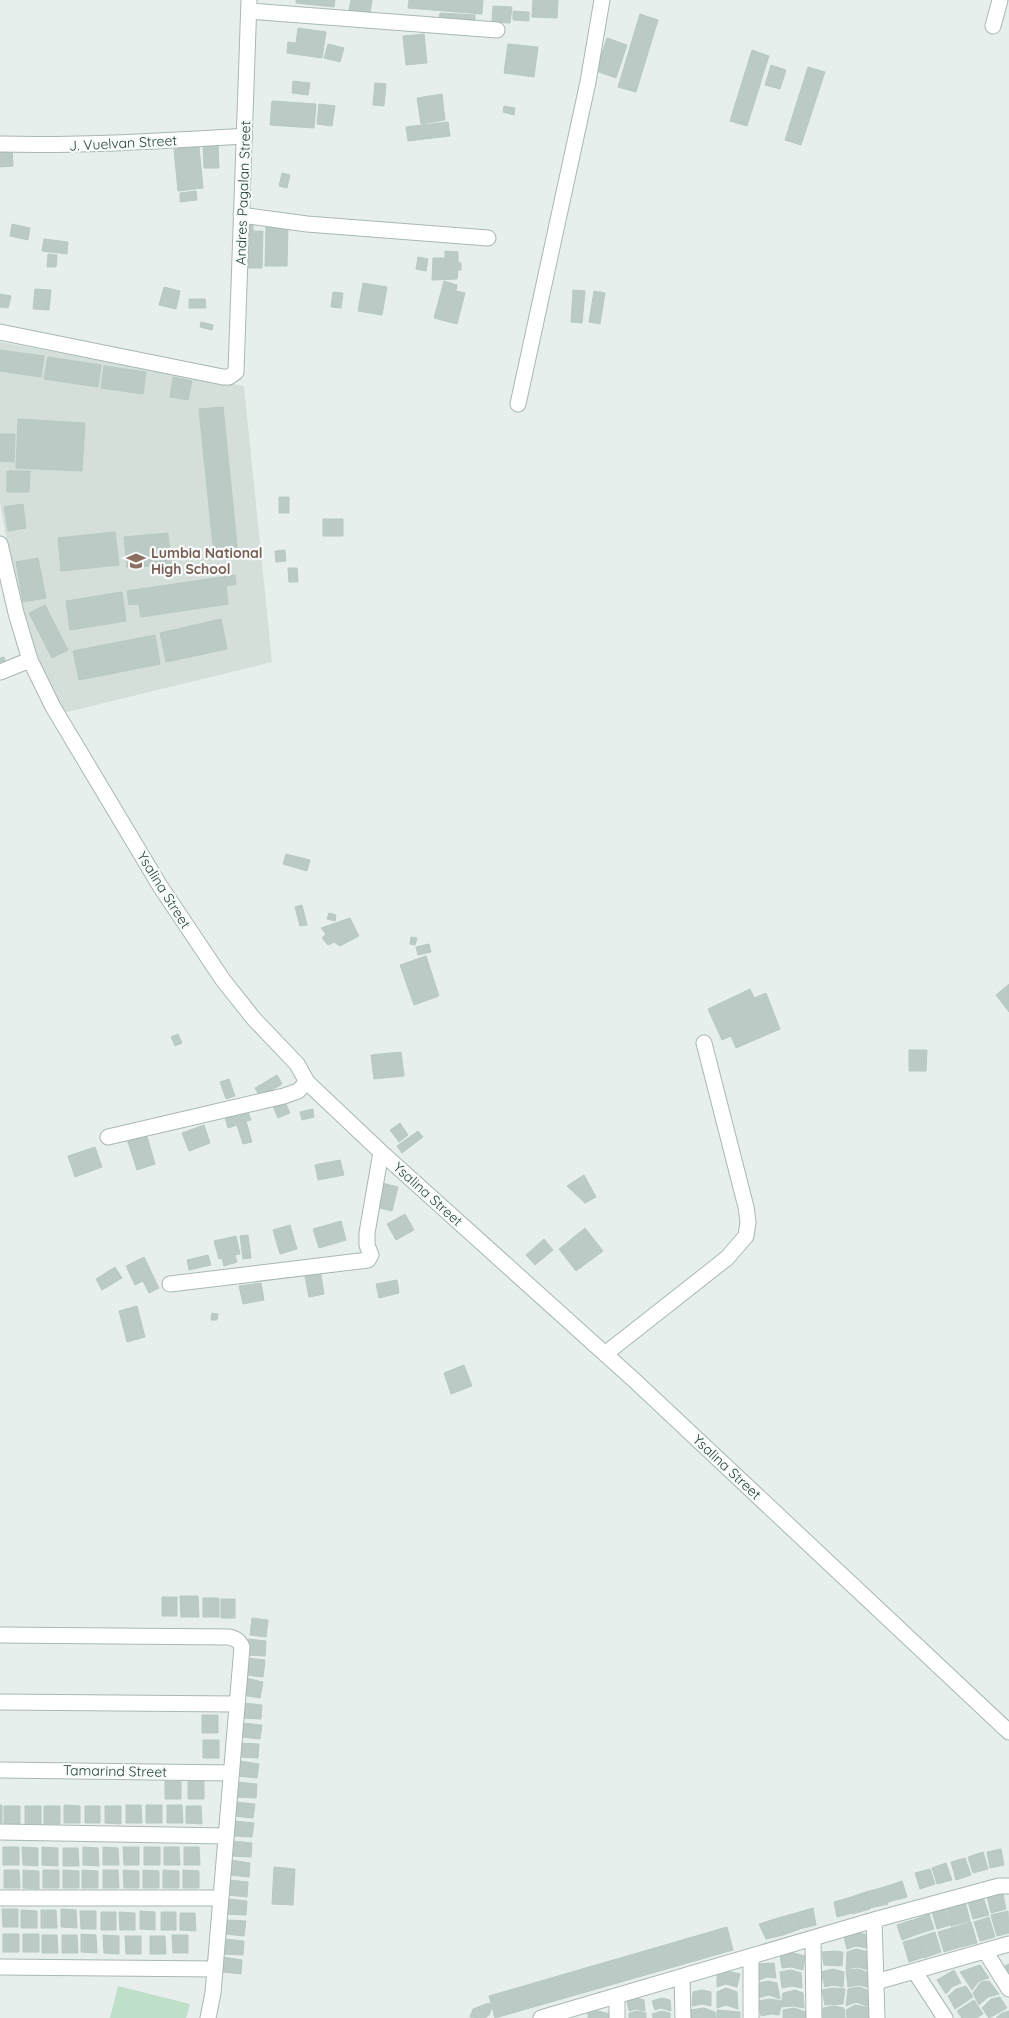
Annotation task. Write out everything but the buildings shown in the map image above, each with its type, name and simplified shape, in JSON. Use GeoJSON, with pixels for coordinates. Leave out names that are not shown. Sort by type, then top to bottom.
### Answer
{"type":"FeatureCollection","features":[{"type":"Feature","properties":{"kind":"street"},"geometry":{"type":"LineString","coordinates":[[518,404],[588,82],[602,0]]}},
{"type":"Feature","properties":{"kind":"street"},"geometry":{"type":"LineString","coordinates":[[993,26],[1000,0]]}},
{"type":"Feature","properties":{"kind":"street"},"geometry":{"type":"LineString","coordinates":[[249,5],[497,30]]}},
{"type":"Feature","properties":{"kind":"street","name":"Andres Pagalan Street"},"geometry":{"type":"LineString","coordinates":[[0,332],[223,377],[229,377],[236,372],[249,5]]}},
{"type":"Feature","properties":{"kind":"street","name":"J. Vuelvan Street"},"geometry":{"type":"LineString","coordinates":[[0,144],[59,146],[245,136]]}},
{"type":"Feature","properties":{"kind":"street"},"geometry":{"type":"LineString","coordinates":[[241,215],[307,224],[488,238]]}},
{"type":"Feature","properties":{"kind":"street","name":"Ysalina Street"},"geometry":{"type":"LineString","coordinates":[[0,544],[16,613],[30,660],[53,708],[165,894],[223,980],[254,1019],[297,1064],[307,1082],[381,1152],[605,1354],[1009,1732]]}},
{"type":"Feature","properties":{"kind":"street"},"geometry":{"type":"LineString","coordinates":[[0,672],[30,660]]}},
{"type":"Feature","properties":{"kind":"street"},"geometry":{"type":"LineString","coordinates":[[605,1354],[727,1258],[746,1236],[748,1222],[746,1207],[704,1043]]}},
{"type":"Feature","properties":{"kind":"street"},"geometry":{"type":"LineString","coordinates":[[108,1136],[284,1096],[298,1091],[307,1082]]}},
{"type":"Feature","properties":{"kind":"street"},"geometry":{"type":"LineString","coordinates":[[170,1284],[368,1260],[371,1255],[367,1244],[367,1233],[381,1152]]}},
{"type":"Feature","properties":{"kind":"street"},"geometry":{"type":"LineString","coordinates":[[0,1635],[229,1637],[237,1639],[242,1647],[215,1968],[208,2018]]}},
{"type":"Feature","properties":{"kind":"street"},"geometry":{"type":"LineString","coordinates":[[0,1702],[236,1704]]}},
{"type":"Feature","properties":{"kind":"street","name":"Tamarind Street"},"geometry":{"type":"LineString","coordinates":[[0,1770],[231,1773]]}},
{"type":"Feature","properties":{"kind":"street"},"geometry":{"type":"LineString","coordinates":[[0,1832],[226,1836]]}},
{"type":"Feature","properties":{"kind":"street"},"geometry":{"type":"LineString","coordinates":[[541,2018],[556,2016],[617,1996],[874,1920],[998,1886],[1009,1886]]}},
{"type":"Feature","properties":{"kind":"street"},"geometry":{"type":"LineString","coordinates":[[0,1898],[221,1898]]}},
{"type":"Feature","properties":{"kind":"street"},"geometry":{"type":"LineString","coordinates":[[874,1920],[877,2018]]}},
{"type":"Feature","properties":{"kind":"street"},"geometry":{"type":"LineString","coordinates":[[813,1939],[814,2018]]}},
{"type":"Feature","properties":{"kind":"street"},"geometry":{"type":"LineString","coordinates":[[876,1982],[1009,1944]]}},
{"type":"Feature","properties":{"kind":"street"},"geometry":{"type":"LineString","coordinates":[[985,1951],[1009,1989]]}},
{"type":"Feature","properties":{"kind":"street"},"geometry":{"type":"LineString","coordinates":[[751,1957],[751,2018]]}},
{"type":"Feature","properties":{"kind":"street"},"geometry":{"type":"LineString","coordinates":[[0,1967],[215,1968]]}},
{"type":"Feature","properties":{"kind":"street"},"geometry":{"type":"LineString","coordinates":[[915,1972],[945,2018]]}},
{"type":"Feature","properties":{"kind":"street"},"geometry":{"type":"LineString","coordinates":[[682,1977],[683,2018]]}},
{"type":"Feature","properties":{"kind":"street"},"geometry":{"type":"LineString","coordinates":[[617,1996],[618,2018]]}},
{"type":"Feature","properties":{"kind":"shaded area","name":"Lumbia National High School"},"geometry":{"type":"Polygon","coordinates":[[[0,342],[244,386],[272,662],[63,713],[21,619],[0,503],[0,342]]]}},
{"type":"Feature","properties":{"kind":"green space"},"geometry":{"type":"Polygon","coordinates":[[[118,1986],[190,2004],[186,2018],[110,2018],[118,1986]]]}},
{"type":"Feature","properties":{"kind":"place","name":"Lumbia National High School"},"geometry":{"type":"Point","coordinates":[136,561]}}]}
